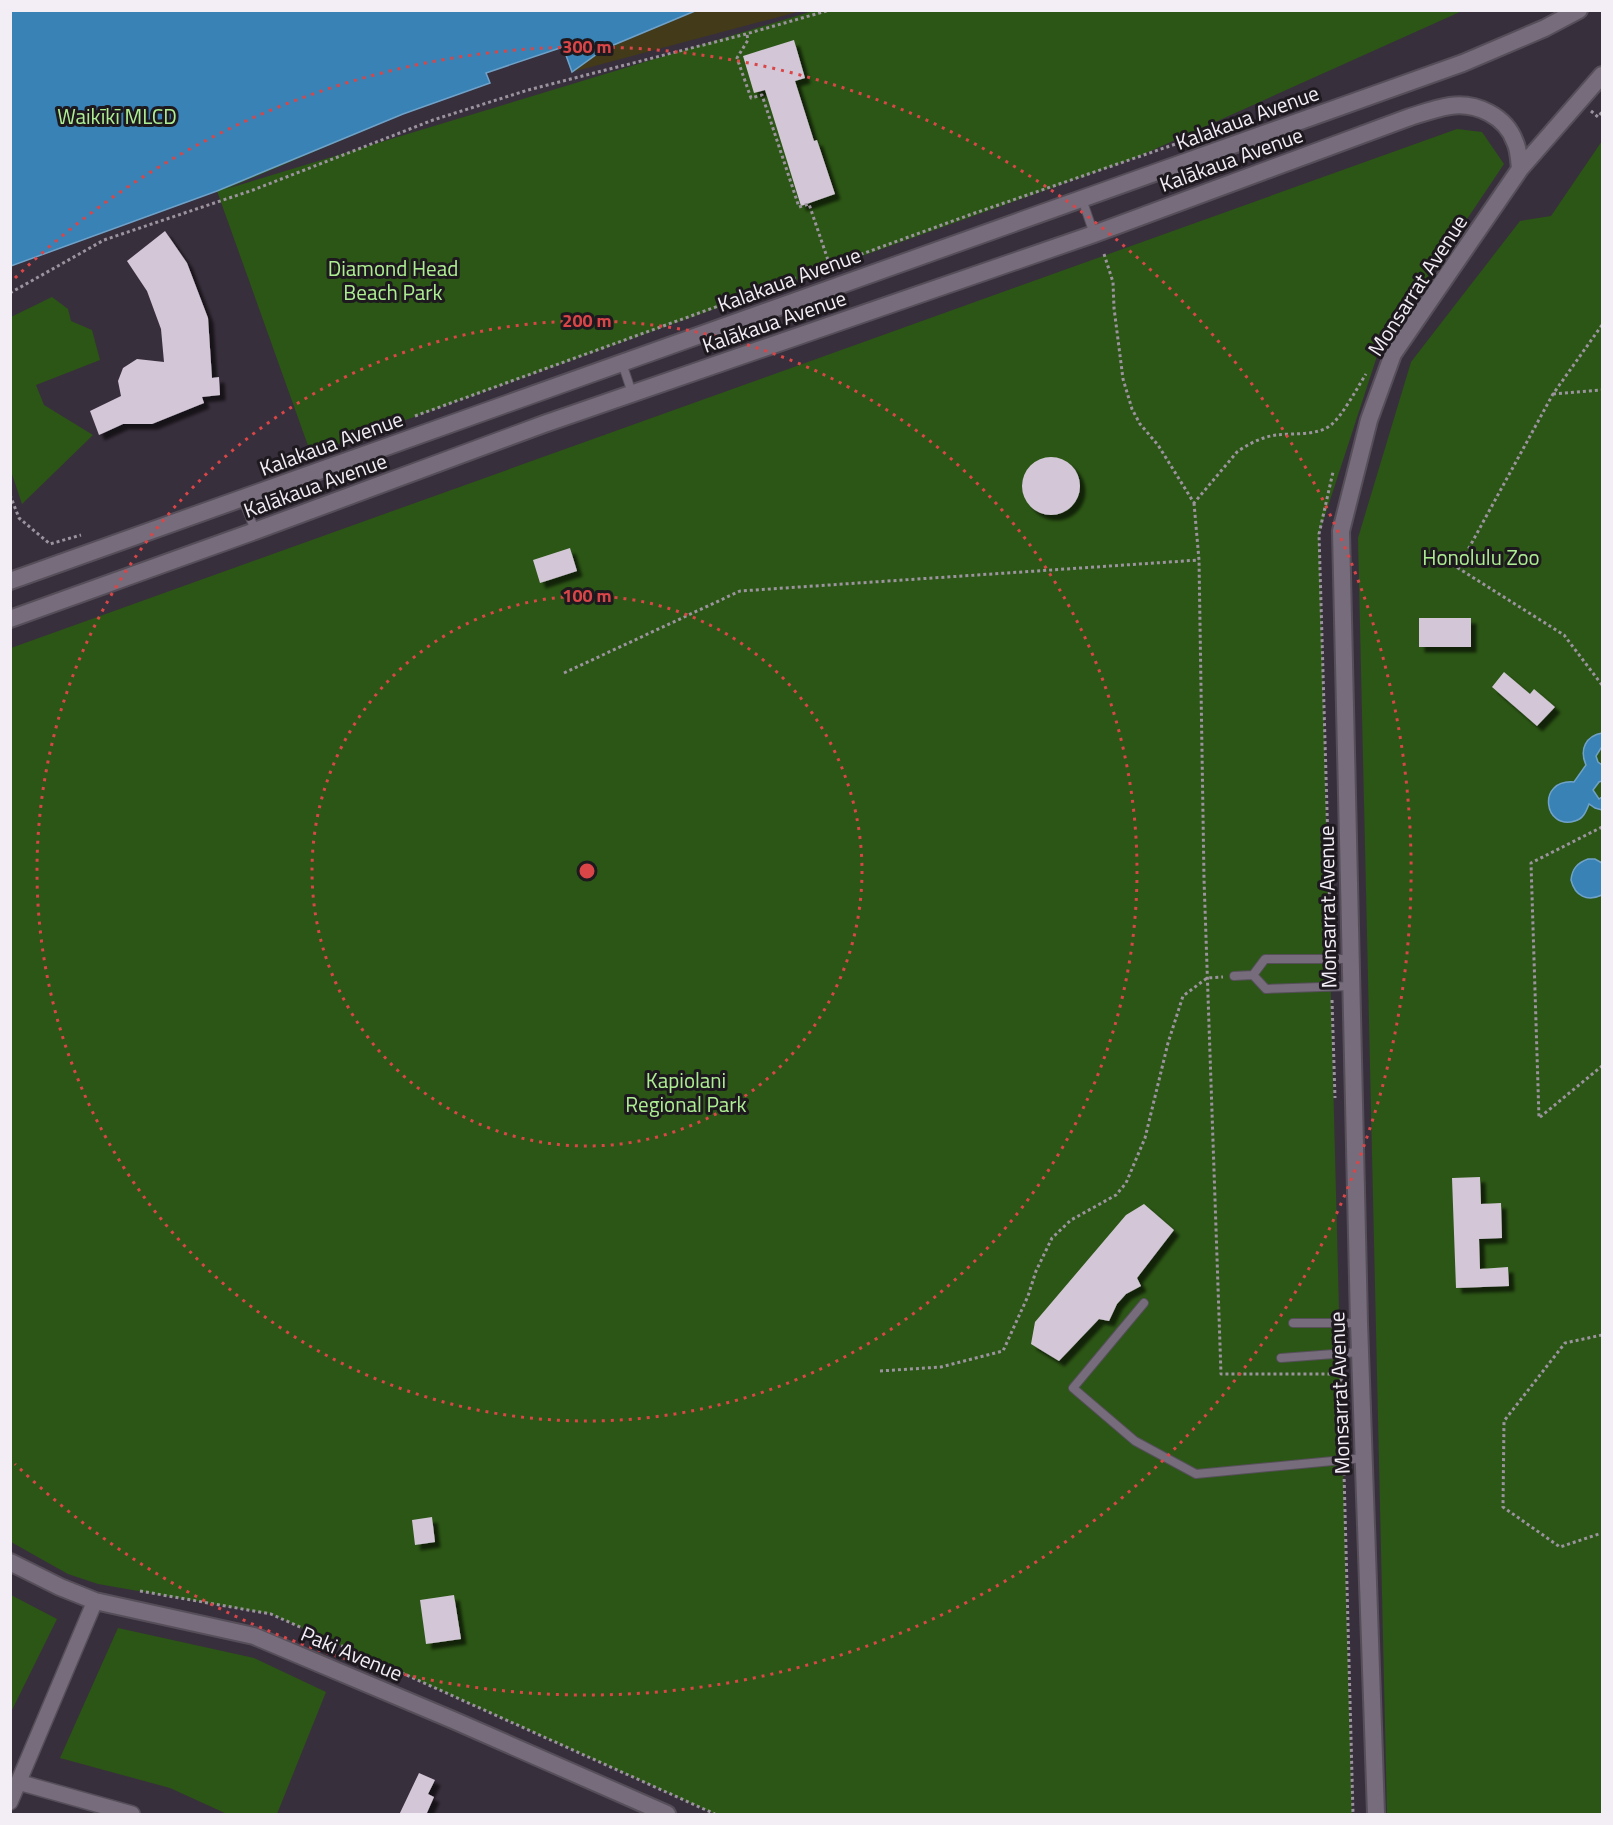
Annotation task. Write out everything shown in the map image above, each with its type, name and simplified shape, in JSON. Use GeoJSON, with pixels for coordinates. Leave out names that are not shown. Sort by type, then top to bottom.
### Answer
{"type":"FeatureCollection","features":[{"type":"Feature","properties":{"kind":"street","name":"Kalakaua Avenue"},"geometry":{"type":"LineString","coordinates":[[10,581],[1463,63],[1545,28],[1579,10]]}},
{"type":"Feature","properties":{"kind":"street","name":"Monsarrat Avenue"},"geometry":{"type":"LineString","coordinates":[[1376,1815],[1359,1323],[1341,531],[1369,420],[1393,354],[1520,169],[1602,75]]}},
{"type":"Feature","properties":{"kind":"street","name":"Kalākaua Avenue"},"geometry":{"type":"LineString","coordinates":[[10,619],[544,424],[1094,234],[1410,117],[1451,106],[1468,105],[1493,114],[1506,125],[1515,140],[1520,169]]}},
{"type":"Feature","properties":{"kind":"street","name":"Paki Avenue"},"geometry":{"type":"LineString","coordinates":[[10,1562],[60,1587],[95,1601],[254,1636],[453,1720],[667,1815]]}},
{"type":"Feature","properties":{"kind":"street"},"geometry":{"type":"LineString","coordinates":[[10,1802],[95,1601]]}},
{"type":"Feature","properties":{"kind":"street"},"geometry":{"type":"LineString","coordinates":[[18,1782],[132,1815]]}},
{"type":"Feature","properties":{"kind":"lane"},"geometry":{"type":"LineString","coordinates":[[1082,199],[1094,234]]}},
{"type":"Feature","properties":{"kind":"lane"},"geometry":{"type":"LineString","coordinates":[[622,363],[633,394]]}},
{"type":"Feature","properties":{"kind":"lane"},"geometry":{"type":"LineString","coordinates":[[242,498],[255,531]]}},
{"type":"Feature","properties":{"kind":"lane"},"geometry":{"type":"LineString","coordinates":[[1234,976],[1252,975],[1265,959],[1351,959]]}},
{"type":"Feature","properties":{"kind":"lane"},"geometry":{"type":"LineString","coordinates":[[1252,975],[1266,989],[1351,986]]}},
{"type":"Feature","properties":{"kind":"lane"},"geometry":{"type":"LineString","coordinates":[[1144,1303],[1073,1388],[1135,1441],[1196,1474],[1364,1458]]}},
{"type":"Feature","properties":{"kind":"lane"},"geometry":{"type":"LineString","coordinates":[[1293,1323],[1359,1323]]}},
{"type":"Feature","properties":{"kind":"lane"},"geometry":{"type":"LineString","coordinates":[[1281,1358],[1360,1352]]}},
{"type":"Feature","properties":{"kind":"path"},"geometry":{"type":"LineString","coordinates":[[10,293],[104,240],[253,190],[433,120],[528,90],[830,10]]}},
{"type":"Feature","properties":{"kind":"path"},"geometry":{"type":"LineString","coordinates":[[746,34],[748,40],[737,58],[751,98],[762,95],[799,207],[809,204],[830,266]]}},
{"type":"Feature","properties":{"kind":"path"},"geometry":{"type":"LineString","coordinates":[[1594,114],[1598,117],[1602,112]]}},
{"type":"Feature","properties":{"kind":"path"},"geometry":{"type":"LineString","coordinates":[[414,417],[972,214],[1236,124]]}},
{"type":"Feature","properties":{"kind":"path"},"geometry":{"type":"LineString","coordinates":[[1104,254],[1113,282],[1123,379],[1131,409],[1158,446],[1194,503],[1198,560],[1204,879],[1221,1374],[1341,1374],[1353,1815]]}},
{"type":"Feature","properties":{"kind":"path"},"geometry":{"type":"LineString","coordinates":[[1602,325],[1553,394],[1458,568],[1564,635],[1602,685]]}},
{"type":"Feature","properties":{"kind":"path"},"geometry":{"type":"LineString","coordinates":[[1553,394],[1602,390]]}},
{"type":"Feature","properties":{"kind":"path"},"geometry":{"type":"LineString","coordinates":[[1194,503],[1237,452],[1244,447],[1274,436],[1321,430],[1336,419]]}},
{"type":"Feature","properties":{"kind":"path"},"geometry":{"type":"LineString","coordinates":[[1331,958],[1318,534],[1333,472]]}},
{"type":"Feature","properties":{"kind":"path"},"geometry":{"type":"LineString","coordinates":[[10,495],[19,518],[50,544],[84,535]]}},
{"type":"Feature","properties":{"kind":"path"},"geometry":{"type":"LineString","coordinates":[[564,673],[740,591],[1198,560]]}},
{"type":"Feature","properties":{"kind":"path"},"geometry":{"type":"LineString","coordinates":[[1602,827],[1531,863],[1539,1118],[1602,1065]]}},
{"type":"Feature","properties":{"kind":"path"},"geometry":{"type":"LineString","coordinates":[[880,1371],[941,1367],[1004,1351],[1028,1296],[1036,1271],[1052,1238],[1071,1220],[1116,1195],[1126,1183],[1145,1138],[1168,1043],[1183,996],[1207,978]]}},
{"type":"Feature","properties":{"kind":"path"},"geometry":{"type":"LineString","coordinates":[[1332,987],[1335,1103]]}},
{"type":"Feature","properties":{"kind":"path"},"geometry":{"type":"LineString","coordinates":[[1602,1335],[1565,1342],[1504,1421],[1503,1508],[1560,1547],[1602,1533]]}},
{"type":"Feature","properties":{"kind":"green space","name":"Diamond Head Beach Park"},"geometry":{"type":"Polygon","coordinates":[[[10,11],[695,11],[604,49],[572,72],[563,47],[486,73],[490,83],[403,114],[226,189],[813,11],[1462,11],[1135,158],[311,454],[217,191],[11,266],[10,11]]]}},
{"type":"Feature","properties":{"kind":"green space","name":"Kapiolani Regional Park"},"geometry":{"type":"Polygon","coordinates":[[[1457,129],[1482,132],[1504,164],[1379,350],[1319,534],[1352,1814],[715,1814],[271,1614],[98,1584],[68,1574],[11,1542],[11,648],[1457,129]]]}},
{"type":"Feature","properties":{"kind":"green space","name":"Honolulu Zoo"},"geometry":{"type":"Polygon","coordinates":[[[1602,141],[1602,1814],[1387,1814],[1358,538],[1411,362],[1520,221],[1551,216],[1602,141]]]}},
{"type":"Feature","properties":{"kind":"green space"},"geometry":{"type":"Polygon","coordinates":[[[52,297],[68,309],[71,321],[92,330],[100,360],[36,385],[44,405],[93,435],[22,504],[11,471],[11,317],[52,297]]]}},
{"type":"Feature","properties":{"kind":"green space"},"geometry":{"type":"Polygon","coordinates":[[[11,1595],[57,1619],[11,1712],[11,1595]]]}},
{"type":"Feature","properties":{"kind":"green space"},"geometry":{"type":"Polygon","coordinates":[[[118,1628],[254,1658],[326,1692],[277,1814],[227,1814],[170,1788],[60,1758],[118,1628]]]}},
{"type":"Feature","properties":{"kind":"sand"},"geometry":{"type":"Polygon","coordinates":[[[695,11],[801,11],[572,72],[604,49],[695,11]]]}},
{"type":"Feature","properties":{"kind":"water","name":"Waikīkī MLCD"},"geometry":{"type":"Polygon","coordinates":[[[10,11],[695,11],[604,49],[572,72],[563,47],[486,73],[490,83],[403,114],[217,191],[11,266],[10,11]]]}},
{"type":"Feature","properties":{"kind":"water"},"geometry":{"type":"Polygon","coordinates":[[[1602,733],[1602,748],[1596,756],[1602,765],[1602,781],[1593,790],[1599,799],[1602,797],[1602,810],[1589,804],[1584,815],[1578,820],[1564,822],[1556,819],[1551,812],[1549,796],[1554,788],[1562,783],[1574,782],[1586,765],[1583,754],[1585,744],[1592,737],[1602,733]]]}},
{"type":"Feature","properties":{"kind":"water"},"geometry":{"type":"Polygon","coordinates":[[[1588,859],[1595,859],[1602,863],[1602,895],[1591,898],[1579,894],[1571,880],[1576,867],[1588,859]]]}},
{"type":"Feature","properties":{"kind":"building"},"geometry":{"type":"Polygon","coordinates":[[[794,40],[805,78],[795,81],[814,141],[817,140],[835,194],[801,206],[765,90],[754,93],[743,56],[794,40]]]}},
{"type":"Feature","properties":{"kind":"building"},"geometry":{"type":"Polygon","coordinates":[[[165,231],[187,263],[208,318],[212,378],[219,377],[220,395],[202,397],[204,403],[152,424],[123,424],[99,435],[90,411],[121,396],[118,381],[123,368],[137,359],[164,362],[161,329],[147,291],[127,261],[165,231]]]}},
{"type":"Feature","properties":{"kind":"building"},"geometry":{"type":"Polygon","coordinates":[[[1045,457],[1057,457],[1072,465],[1080,480],[1080,492],[1072,507],[1057,515],[1045,515],[1030,507],[1022,492],[1022,480],[1030,465],[1045,457]]]}},
{"type":"Feature","properties":{"kind":"building"},"geometry":{"type":"Polygon","coordinates":[[[570,548],[577,571],[540,583],[533,560],[570,548]]]}},
{"type":"Feature","properties":{"kind":"building"},"geometry":{"type":"Polygon","coordinates":[[[1419,618],[1471,618],[1471,647],[1419,647],[1419,618]]]}},
{"type":"Feature","properties":{"kind":"building"},"geometry":{"type":"Polygon","coordinates":[[[1504,672],[1530,694],[1534,689],[1555,707],[1537,726],[1492,687],[1504,672]]]}},
{"type":"Feature","properties":{"kind":"building"},"geometry":{"type":"Polygon","coordinates":[[[1480,1177],[1481,1204],[1501,1203],[1502,1238],[1479,1239],[1480,1269],[1508,1267],[1509,1286],[1456,1288],[1452,1178],[1480,1177]]]}},
{"type":"Feature","properties":{"kind":"building"},"geometry":{"type":"Polygon","coordinates":[[[1144,1204],[1174,1230],[1137,1278],[1141,1286],[1126,1294],[1117,1304],[1109,1321],[1099,1319],[1059,1361],[1031,1344],[1035,1322],[1126,1215],[1144,1204]]]}},
{"type":"Feature","properties":{"kind":"building"},"geometry":{"type":"Polygon","coordinates":[[[432,1517],[435,1542],[415,1545],[412,1520],[432,1517]]]}},
{"type":"Feature","properties":{"kind":"building"},"geometry":{"type":"Polygon","coordinates":[[[454,1595],[461,1639],[426,1644],[420,1600],[454,1595]]]}},
{"type":"Feature","properties":{"kind":"building"},"geometry":{"type":"Polygon","coordinates":[[[419,1773],[435,1780],[428,1794],[434,1797],[426,1815],[399,1815],[419,1773]]]}}]}
